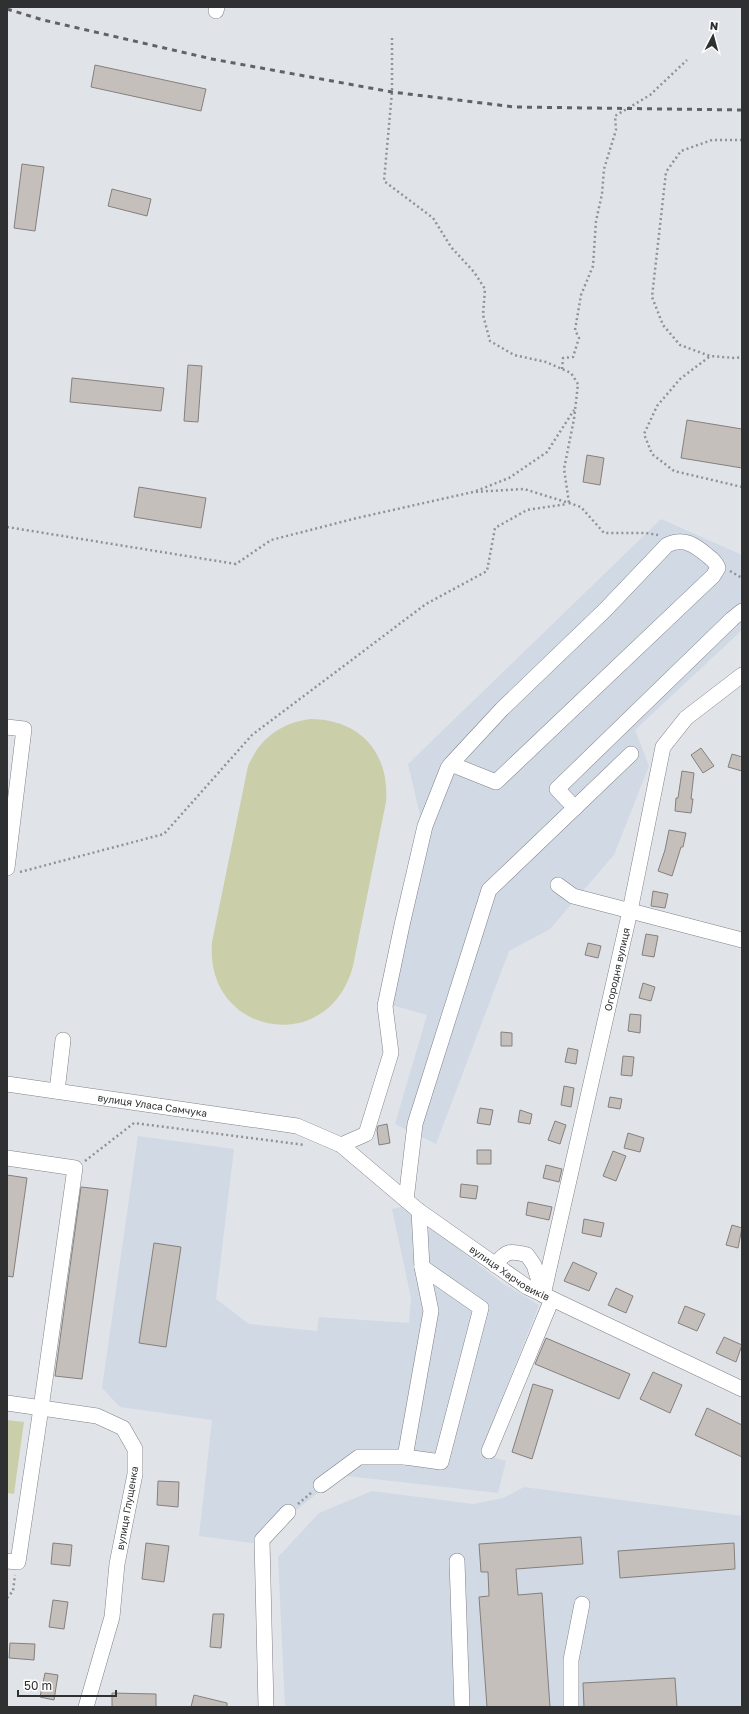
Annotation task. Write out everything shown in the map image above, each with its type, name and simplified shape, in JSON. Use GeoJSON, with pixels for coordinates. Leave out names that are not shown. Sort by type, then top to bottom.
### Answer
{"type":"FeatureCollection","features":[{"type":"Feature","properties":{"kind":"street"},"geometry":{"type":"LineString","coordinates":[[341,1146],[366,1134],[391,1053],[385,1006],[425,826],[448,768],[502,708],[605,610],[667,545],[674,542],[690,542],[696,545],[715,562],[718,568],[713,576],[496,782],[452,764]]}},
{"type":"Feature","properties":{"kind":"street"},"geometry":{"type":"LineString","coordinates":[[575,808],[557,790],[732,619],[742,612]]}},
{"type":"Feature","properties":{"kind":"street","name":"Огородня вулиця"},"geometry":{"type":"LineString","coordinates":[[489,1451],[548,1297],[630,911],[663,747],[686,718],[742,675]]}},
{"type":"Feature","properties":{"kind":"street"},"geometry":{"type":"LineString","coordinates":[[7,727],[24,729],[11,871]]}},
{"type":"Feature","properties":{"kind":"street"},"geometry":{"type":"LineString","coordinates":[[406,1200],[415,1124],[489,890],[631,754]]}},
{"type":"Feature","properties":{"kind":"street"},"geometry":{"type":"LineString","coordinates":[[558,884],[573,896],[742,940]]}},
{"type":"Feature","properties":{"kind":"street"},"geometry":{"type":"LineString","coordinates":[[57,1091],[63,1040]]}},
{"type":"Feature","properties":{"kind":"street","name":"вулиця Уласа Самчука"},"geometry":{"type":"LineString","coordinates":[[7,1084],[297,1126]]}},
{"type":"Feature","properties":{"kind":"street","name":"вулиця Харчовиків"},"geometry":{"type":"LineString","coordinates":[[297,1126],[341,1146],[419,1211],[526,1287],[742,1389]]}},
{"type":"Feature","properties":{"kind":"street"},"geometry":{"type":"LineString","coordinates":[[7,1158],[75,1168],[41,1408],[12,1562]]}},
{"type":"Feature","properties":{"kind":"street"},"geometry":{"type":"LineString","coordinates":[[405,1457],[432,1311],[422,1267],[419,1211]]}},
{"type":"Feature","properties":{"kind":"street"},"geometry":{"type":"LineString","coordinates":[[495,1265],[504,1254],[515,1252],[527,1255],[534,1265],[548,1297]]}},
{"type":"Feature","properties":{"kind":"street"},"geometry":{"type":"LineString","coordinates":[[321,1485],[360,1457],[405,1457],[441,1462],[481,1308],[422,1267]]}},
{"type":"Feature","properties":{"kind":"street","name":"вулиця Глущенка"},"geometry":{"type":"LineString","coordinates":[[7,1403],[97,1416],[123,1428],[135,1449],[135,1474],[117,1564],[112,1617],[86,1707]]}},
{"type":"Feature","properties":{"kind":"street"},"geometry":{"type":"LineString","coordinates":[[266,1707],[262,1540],[288,1512]]}},
{"type":"Feature","properties":{"kind":"street"},"geometry":{"type":"LineString","coordinates":[[457,1561],[462,1707]]}},
{"type":"Feature","properties":{"kind":"street"},"geometry":{"type":"LineString","coordinates":[[571,1707],[571,1660],[582,1604]]}},
{"type":"Feature","properties":{"kind":"path"},"geometry":{"type":"LineString","coordinates":[[392,38],[392,92],[384,181],[433,218],[451,247],[474,272],[485,289],[483,315],[490,341],[514,355],[546,362],[572,373],[578,384],[575,410],[564,469],[569,503]]}},
{"type":"Feature","properties":{"kind":"path"},"geometry":{"type":"LineString","coordinates":[[562,369],[563,358],[573,357],[579,338],[575,330],[581,295],[593,266],[596,221],[602,194],[604,169],[616,130],[615,116],[650,94],[687,60]]}},
{"type":"Feature","properties":{"kind":"path"},"geometry":{"type":"LineString","coordinates":[[742,140],[712,140],[681,151],[666,172],[652,297],[663,325],[680,345],[710,356],[735,358],[742,356]]}},
{"type":"Feature","properties":{"kind":"path"},"geometry":{"type":"LineString","coordinates":[[710,356],[680,379],[657,406],[644,434],[652,454],[674,471],[742,487]]}},
{"type":"Feature","properties":{"kind":"path"},"geometry":{"type":"LineString","coordinates":[[7,527],[236,564],[271,540],[357,518],[473,492],[509,478],[547,452],[575,410]]}},
{"type":"Feature","properties":{"kind":"path"},"geometry":{"type":"LineString","coordinates":[[473,492],[524,489],[581,507],[604,533],[646,533],[659,535]]}},
{"type":"Feature","properties":{"kind":"path"},"geometry":{"type":"LineString","coordinates":[[11,871],[164,834],[252,735],[426,604],[487,571],[495,528],[527,510],[569,503]]}},
{"type":"Feature","properties":{"kind":"path"},"geometry":{"type":"LineString","coordinates":[[75,1168],[134,1123],[307,1146]]}},
{"type":"Feature","properties":{"kind":"path"},"geometry":{"type":"LineString","coordinates":[[288,1512],[321,1485]]}},
{"type":"Feature","properties":{"kind":"path"},"geometry":{"type":"LineString","coordinates":[[7,1598],[13,1591],[12,1562]]}},
{"type":"Feature","properties":{"kind":"shaded area"},"geometry":{"type":"Polygon","coordinates":[[[661,519],[742,555],[742,630],[635,730],[649,766],[614,855],[550,929],[509,951],[436,1144],[395,1124],[427,1015],[384,1003],[420,815],[408,764],[661,519]]]}},
{"type":"Feature","properties":{"kind":"shaded area"},"geometry":{"type":"Polygon","coordinates":[[[138,1136],[234,1149],[216,1299],[249,1324],[317,1331],[319,1317],[409,1323],[411,1298],[392,1209],[405,1206],[502,1283],[539,1305],[480,1454],[506,1461],[498,1493],[347,1476],[320,1491],[295,1511],[267,1545],[199,1536],[212,1420],[120,1407],[102,1388],[138,1136]]]}},
{"type":"Feature","properties":{"kind":"shaded area"},"geometry":{"type":"Polygon","coordinates":[[[524,1487],[742,1516],[742,1707],[285,1707],[278,1557],[319,1513],[372,1491],[473,1504],[503,1498],[524,1487]]]}},
{"type":"Feature","properties":{"kind":"green space"},"geometry":{"type":"Polygon","coordinates":[[[310,719],[344,725],[357,732],[368,742],[377,754],[383,768],[386,784],[386,802],[353,966],[340,995],[320,1014],[296,1024],[270,1024],[247,1015],[227,998],[215,974],[212,942],[248,766],[253,756],[265,740],[281,728],[310,719]]]}},
{"type":"Feature","properties":{"kind":"green space"},"geometry":{"type":"Polygon","coordinates":[[[7,1420],[24,1422],[14,1494],[7,1493],[7,1420]]]}},
{"type":"Feature","properties":{"kind":"building"},"geometry":{"type":"Polygon","coordinates":[[[95,65],[206,89],[201,111],[91,87],[95,65]]]}},
{"type":"Feature","properties":{"kind":"building"},"geometry":{"type":"Polygon","coordinates":[[[22,164],[44,167],[35,231],[14,228],[22,164]]]}},
{"type":"Feature","properties":{"kind":"building"},"geometry":{"type":"Polygon","coordinates":[[[112,189],[151,199],[147,216],[108,206],[112,189]]]}},
{"type":"Feature","properties":{"kind":"building"},"geometry":{"type":"Polygon","coordinates":[[[188,365],[202,366],[198,422],[184,421],[188,365]]]}},
{"type":"Feature","properties":{"kind":"building"},"geometry":{"type":"Polygon","coordinates":[[[72,378],[164,388],[161,411],[70,402],[72,378]]]}},
{"type":"Feature","properties":{"kind":"building"},"geometry":{"type":"Polygon","coordinates":[[[687,420],[742,429],[742,468],[681,458],[687,420]]]}},
{"type":"Feature","properties":{"kind":"building"},"geometry":{"type":"Polygon","coordinates":[[[587,455],[604,458],[600,485],[583,482],[587,455]]]}},
{"type":"Feature","properties":{"kind":"building"},"geometry":{"type":"Polygon","coordinates":[[[139,487],[206,498],[201,528],[134,517],[139,487]]]}},
{"type":"Feature","properties":{"kind":"building"},"geometry":{"type":"Polygon","coordinates":[[[701,748],[714,766],[703,773],[691,755],[701,748]]]}},
{"type":"Feature","properties":{"kind":"building"},"geometry":{"type":"Polygon","coordinates":[[[732,754],[742,757],[742,771],[728,767],[732,754]]]}},
{"type":"Feature","properties":{"kind":"building"},"geometry":{"type":"Polygon","coordinates":[[[682,771],[694,773],[691,813],[675,811],[676,798],[678,798],[682,771]]]}},
{"type":"Feature","properties":{"kind":"building"},"geometry":{"type":"Polygon","coordinates":[[[669,830],[686,833],[683,847],[681,847],[672,876],[658,871],[665,850],[669,830]]]}},
{"type":"Feature","properties":{"kind":"building"},"geometry":{"type":"Polygon","coordinates":[[[653,891],[668,894],[665,908],[651,906],[653,891]]]}},
{"type":"Feature","properties":{"kind":"building"},"geometry":{"type":"Polygon","coordinates":[[[646,934],[658,936],[654,957],[642,955],[646,934]]]}},
{"type":"Feature","properties":{"kind":"building"},"geometry":{"type":"Polygon","coordinates":[[[588,943],[601,946],[598,958],[585,955],[588,943]]]}},
{"type":"Feature","properties":{"kind":"building"},"geometry":{"type":"Polygon","coordinates":[[[643,983],[655,987],[651,1001],[639,998],[643,983]]]}},
{"type":"Feature","properties":{"kind":"building"},"geometry":{"type":"Polygon","coordinates":[[[630,1014],[641,1015],[640,1033],[628,1031],[630,1014]]]}},
{"type":"Feature","properties":{"kind":"building"},"geometry":{"type":"Polygon","coordinates":[[[501,1032],[512,1033],[512,1046],[501,1046],[501,1032]]]}},
{"type":"Feature","properties":{"kind":"building"},"geometry":{"type":"Polygon","coordinates":[[[568,1048],[578,1050],[576,1064],[565,1062],[568,1048]]]}},
{"type":"Feature","properties":{"kind":"building"},"geometry":{"type":"Polygon","coordinates":[[[623,1056],[634,1057],[632,1076],[621,1075],[623,1056]]]}},
{"type":"Feature","properties":{"kind":"building"},"geometry":{"type":"Polygon","coordinates":[[[564,1086],[574,1088],[571,1107],[561,1105],[564,1086]]]}},
{"type":"Feature","properties":{"kind":"building"},"geometry":{"type":"Polygon","coordinates":[[[610,1097],[622,1099],[620,1109],[608,1107],[610,1097]]]}},
{"type":"Feature","properties":{"kind":"building"},"geometry":{"type":"Polygon","coordinates":[[[480,1108],[493,1110],[490,1125],[477,1123],[480,1108]]]}},
{"type":"Feature","properties":{"kind":"building"},"geometry":{"type":"Polygon","coordinates":[[[520,1110],[532,1114],[530,1124],[518,1122],[520,1110]]]}},
{"type":"Feature","properties":{"kind":"building"},"geometry":{"type":"Polygon","coordinates":[[[555,1121],[566,1125],[560,1144],[548,1140],[555,1121]]]}},
{"type":"Feature","properties":{"kind":"building"},"geometry":{"type":"Polygon","coordinates":[[[387,1124],[390,1143],[379,1145],[377,1130],[378,1126],[387,1124]]]}},
{"type":"Feature","properties":{"kind":"building"},"geometry":{"type":"Polygon","coordinates":[[[628,1133],[644,1138],[640,1152],[624,1148],[628,1133]]]}},
{"type":"Feature","properties":{"kind":"building"},"geometry":{"type":"Polygon","coordinates":[[[477,1150],[491,1150],[491,1164],[477,1164],[477,1150]]]}},
{"type":"Feature","properties":{"kind":"building"},"geometry":{"type":"Polygon","coordinates":[[[613,1151],[626,1156],[616,1181],[603,1176],[613,1151]]]}},
{"type":"Feature","properties":{"kind":"building"},"geometry":{"type":"Polygon","coordinates":[[[546,1165],[562,1169],[559,1182],[543,1178],[546,1165]]]}},
{"type":"Feature","properties":{"kind":"building"},"geometry":{"type":"Polygon","coordinates":[[[7,1175],[27,1178],[13,1277],[7,1276],[7,1175]]]}},
{"type":"Feature","properties":{"kind":"building"},"geometry":{"type":"Polygon","coordinates":[[[461,1184],[478,1186],[476,1199],[460,1197],[461,1184]]]}},
{"type":"Feature","properties":{"kind":"building"},"geometry":{"type":"Polygon","coordinates":[[[81,1187],[108,1190],[82,1379],[55,1376],[81,1187]]]}},
{"type":"Feature","properties":{"kind":"building"},"geometry":{"type":"Polygon","coordinates":[[[528,1202],[552,1207],[549,1220],[526,1215],[528,1202]]]}},
{"type":"Feature","properties":{"kind":"building"},"geometry":{"type":"Polygon","coordinates":[[[584,1219],[604,1223],[601,1237],[582,1233],[584,1219]]]}},
{"type":"Feature","properties":{"kind":"building"},"geometry":{"type":"Polygon","coordinates":[[[732,1225],[742,1228],[738,1248],[726,1245],[732,1225]]]}},
{"type":"Feature","properties":{"kind":"building"},"geometry":{"type":"Polygon","coordinates":[[[154,1243],[181,1247],[166,1347],[139,1343],[154,1243]]]}},
{"type":"Feature","properties":{"kind":"building"},"geometry":{"type":"Polygon","coordinates":[[[573,1262],[597,1273],[589,1291],[564,1281],[573,1262]]]}},
{"type":"Feature","properties":{"kind":"building"},"geometry":{"type":"Polygon","coordinates":[[[616,1288],[633,1296],[626,1313],[608,1305],[616,1288]]]}},
{"type":"Feature","properties":{"kind":"building"},"geometry":{"type":"Polygon","coordinates":[[[685,1306],[705,1314],[697,1331],[678,1323],[685,1306]]]}},
{"type":"Feature","properties":{"kind":"building"},"geometry":{"type":"Polygon","coordinates":[[[724,1337],[742,1345],[736,1362],[716,1353],[724,1337]]]}},
{"type":"Feature","properties":{"kind":"building"},"geometry":{"type":"Polygon","coordinates":[[[546,1338],[630,1374],[619,1399],[535,1364],[546,1338]]]}},
{"type":"Feature","properties":{"kind":"building"},"geometry":{"type":"Polygon","coordinates":[[[653,1372],[682,1385],[670,1413],[640,1399],[653,1372]]]}},
{"type":"Feature","properties":{"kind":"building"},"geometry":{"type":"Polygon","coordinates":[[[533,1384],[553,1390],[532,1459],[512,1452],[533,1384]]]}},
{"type":"Feature","properties":{"kind":"building"},"geometry":{"type":"Polygon","coordinates":[[[707,1408],[742,1425],[742,1457],[695,1435],[707,1408]]]}},
{"type":"Feature","properties":{"kind":"building"},"geometry":{"type":"Polygon","coordinates":[[[158,1481],[179,1482],[178,1507],[157,1505],[158,1481]]]}},
{"type":"Feature","properties":{"kind":"building"},"geometry":{"type":"Polygon","coordinates":[[[581,1537],[583,1564],[516,1569],[518,1595],[542,1593],[550,1707],[487,1707],[479,1597],[489,1596],[488,1572],[481,1572],[479,1544],[581,1537]]]}},
{"type":"Feature","properties":{"kind":"building"},"geometry":{"type":"Polygon","coordinates":[[[53,1543],[72,1545],[70,1566],[51,1564],[53,1543]]]}},
{"type":"Feature","properties":{"kind":"building"},"geometry":{"type":"Polygon","coordinates":[[[146,1543],[169,1546],[164,1582],[142,1579],[146,1543]]]}},
{"type":"Feature","properties":{"kind":"building"},"geometry":{"type":"Polygon","coordinates":[[[734,1543],[735,1569],[620,1578],[618,1551],[734,1543]]]}},
{"type":"Feature","properties":{"kind":"building"},"geometry":{"type":"Polygon","coordinates":[[[53,1600],[68,1602],[64,1629],[49,1627],[53,1600]]]}},
{"type":"Feature","properties":{"kind":"building"},"geometry":{"type":"Polygon","coordinates":[[[213,1614],[224,1614],[221,1648],[210,1647],[213,1614]]]}},
{"type":"Feature","properties":{"kind":"building"},"geometry":{"type":"Polygon","coordinates":[[[10,1643],[35,1644],[34,1660],[9,1658],[10,1643]]]}},
{"type":"Feature","properties":{"kind":"building"},"geometry":{"type":"Polygon","coordinates":[[[45,1673],[58,1675],[54,1700],[40,1697],[45,1673]]]}},
{"type":"Feature","properties":{"kind":"building"},"geometry":{"type":"Polygon","coordinates":[[[675,1678],[677,1707],[584,1707],[583,1683],[675,1678]]]}},
{"type":"Feature","properties":{"kind":"building"},"geometry":{"type":"Polygon","coordinates":[[[112,1693],[156,1694],[156,1707],[112,1707],[112,1693]]]}},
{"type":"Feature","properties":{"kind":"building"},"geometry":{"type":"Polygon","coordinates":[[[194,1695],[227,1703],[227,1707],[191,1707],[194,1695]]]}},
{"type":"Feature","properties":{"kind":"railway"},"geometry":{"type":"LineString","coordinates":[[7,9],[43,20],[212,59],[392,92],[515,107],[742,110]]}}]}
